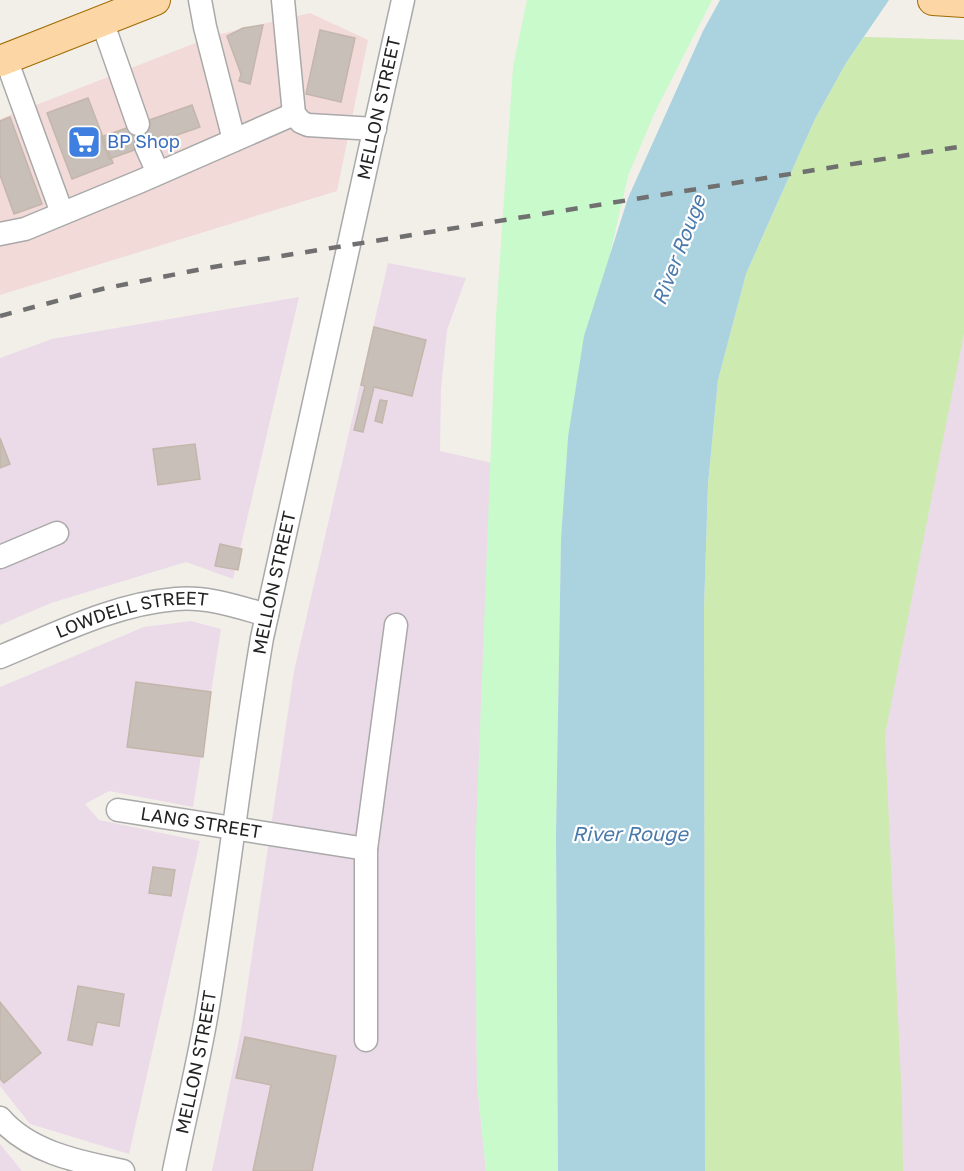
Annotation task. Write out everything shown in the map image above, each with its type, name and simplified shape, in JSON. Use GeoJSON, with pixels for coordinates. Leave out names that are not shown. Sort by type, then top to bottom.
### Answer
{"type":"FeatureCollection","features":[{"type":"Feature","properties":{"kind":"main road"},"geometry":{"type":"LineString","coordinates":[[933,0],[964,2]]}},
{"type":"Feature","properties":{"kind":"main road"},"geometry":{"type":"LineString","coordinates":[[3,60],[102,21],[142,2]]}},
{"type":"Feature","properties":{"kind":"street"},"geometry":{"type":"LineString","coordinates":[[200,0],[234,140]]}},
{"type":"Feature","properties":{"kind":"street"},"geometry":{"type":"LineString","coordinates":[[283,0],[294,114],[301,122],[308,125],[375,129]]}},
{"type":"Feature","properties":{"kind":"street","name":"MELLON STREET"},"geometry":{"type":"LineString","coordinates":[[174,1171],[207,1008],[246,727],[267,615],[403,0]]}},
{"type":"Feature","properties":{"kind":"street"},"geometry":{"type":"LineString","coordinates":[[102,21],[138,124]]}},
{"type":"Feature","properties":{"kind":"street"},"geometry":{"type":"LineString","coordinates":[[3,60],[62,213]]}},
{"type":"Feature","properties":{"kind":"street"},"geometry":{"type":"LineString","coordinates":[[2,232],[25,229],[294,114]]}},
{"type":"Feature","properties":{"kind":"street"},"geometry":{"type":"LineString","coordinates":[[146,146],[158,173]]}},
{"type":"Feature","properties":{"kind":"street"},"geometry":{"type":"LineString","coordinates":[[0,557],[57,533]]}},
{"type":"Feature","properties":{"kind":"street","name":"LOWDELL STREET"},"geometry":{"type":"LineString","coordinates":[[0,657],[91,620],[122,610],[177,599],[212,601],[267,615]]}},
{"type":"Feature","properties":{"kind":"street"},"geometry":{"type":"LineString","coordinates":[[366,1040],[366,849],[396,625]]}},
{"type":"Feature","properties":{"kind":"street","name":"LANG STREET"},"geometry":{"type":"LineString","coordinates":[[118,810],[366,849]]}},
{"type":"Feature","properties":{"kind":"street"},"geometry":{"type":"LineString","coordinates":[[0,1118],[7,1126],[44,1150],[63,1157],[123,1171]]}},
{"type":"Feature","properties":{"kind":"shaded area"},"geometry":{"type":"Polygon","coordinates":[[[310,13],[368,40],[337,191],[0,295],[0,119],[216,35],[310,13]]]}},
{"type":"Feature","properties":{"kind":"shaded area"},"geometry":{"type":"Polygon","coordinates":[[[864,37],[964,40],[964,1171],[705,1171],[704,610],[864,37]]]}},
{"type":"Feature","properties":{"kind":"shaded area"},"geometry":{"type":"Polygon","coordinates":[[[388,263],[466,278],[447,330],[441,389],[440,451],[501,465],[475,857],[477,1083],[486,1171],[212,1171],[241,1030],[294,671],[388,263]]]}},
{"type":"Feature","properties":{"kind":"shaded area"},"geometry":{"type":"Polygon","coordinates":[[[299,297],[233,579],[186,562],[51,603],[0,625],[0,358],[52,339],[299,297]]]}},
{"type":"Feature","properties":{"kind":"shaded area"},"geometry":{"type":"Polygon","coordinates":[[[191,621],[221,629],[193,807],[109,791],[85,804],[99,820],[200,841],[129,1154],[30,1124],[0,1086],[0,687],[144,627],[191,621]]]}},
{"type":"Feature","properties":{"kind":"shaded area"},"geometry":{"type":"Polygon","coordinates":[[[0,1144],[22,1171],[0,1171],[0,1144]]]}},
{"type":"Feature","properties":{"kind":"green space"},"geometry":{"type":"Polygon","coordinates":[[[527,0],[712,0],[654,114],[628,176],[568,437],[561,539],[556,834],[558,1171],[486,1171],[477,1083],[475,857],[496,317],[513,67],[527,0]]]}},
{"type":"Feature","properties":{"kind":"green space"},"geometry":{"type":"Polygon","coordinates":[[[864,37],[964,40],[964,333],[885,735],[902,1103],[903,1171],[705,1171],[704,610],[708,484],[718,380],[746,274],[815,119],[846,63],[864,37]]]}},
{"type":"Feature","properties":{"kind":"water","name":"River Rouge"},"geometry":{"type":"Polygon","coordinates":[[[720,0],[889,0],[846,63],[815,119],[746,274],[718,380],[708,484],[704,610],[705,1171],[558,1171],[556,834],[561,539],[568,437],[584,336],[628,198],[703,31],[720,0]]]}},
{"type":"Feature","properties":{"kind":"building"},"geometry":{"type":"Polygon","coordinates":[[[263,25],[250,84],[239,81],[241,74],[227,36],[243,28],[263,25]]]}},
{"type":"Feature","properties":{"kind":"building"},"geometry":{"type":"Polygon","coordinates":[[[320,30],[355,38],[341,102],[306,94],[320,30]]]}},
{"type":"Feature","properties":{"kind":"building"},"geometry":{"type":"Polygon","coordinates":[[[88,98],[113,163],[72,179],[47,113],[88,98]]]}},
{"type":"Feature","properties":{"kind":"building"},"geometry":{"type":"Polygon","coordinates":[[[192,105],[200,127],[109,159],[101,137],[192,105]]]}},
{"type":"Feature","properties":{"kind":"building"},"geometry":{"type":"Polygon","coordinates":[[[10,117],[42,204],[14,214],[0,175],[0,121],[10,117]]]}},
{"type":"Feature","properties":{"kind":"building"},"geometry":{"type":"Polygon","coordinates":[[[374,327],[426,340],[412,396],[374,387],[363,432],[354,430],[365,386],[361,385],[374,327]]]}},
{"type":"Feature","properties":{"kind":"building"},"geometry":{"type":"Polygon","coordinates":[[[380,400],[387,401],[382,423],[375,421],[380,400]]]}},
{"type":"Feature","properties":{"kind":"building"},"geometry":{"type":"Polygon","coordinates":[[[0,438],[10,464],[0,468],[0,438]]]}},
{"type":"Feature","properties":{"kind":"building"},"geometry":{"type":"Polygon","coordinates":[[[195,444],[200,479],[158,485],[153,449],[195,444]]]}},
{"type":"Feature","properties":{"kind":"building"},"geometry":{"type":"Polygon","coordinates":[[[220,544],[242,549],[238,570],[215,566],[220,544]]]}},
{"type":"Feature","properties":{"kind":"building"},"geometry":{"type":"Polygon","coordinates":[[[136,682],[211,692],[203,757],[127,747],[136,682]]]}},
{"type":"Feature","properties":{"kind":"building"},"geometry":{"type":"Polygon","coordinates":[[[153,867],[175,870],[171,896],[149,893],[153,867]]]}},
{"type":"Feature","properties":{"kind":"building"},"geometry":{"type":"Polygon","coordinates":[[[78,986],[124,994],[119,1026],[97,1022],[92,1045],[68,1040],[78,986]]]}},
{"type":"Feature","properties":{"kind":"building"},"geometry":{"type":"Polygon","coordinates":[[[0,1002],[41,1053],[4,1083],[0,1079],[0,1002]]]}},
{"type":"Feature","properties":{"kind":"building"},"geometry":{"type":"Polygon","coordinates":[[[245,1037],[336,1056],[312,1171],[253,1171],[271,1085],[236,1078],[245,1037]]]}},
{"type":"Feature","properties":{"kind":"railway"},"geometry":{"type":"LineString","coordinates":[[0,316],[102,289],[207,268],[964,146]]}},
{"type":"Feature","properties":{"kind":"place","name":"BP Shop"},"geometry":{"type":"Point","coordinates":[84,142]}}]}
